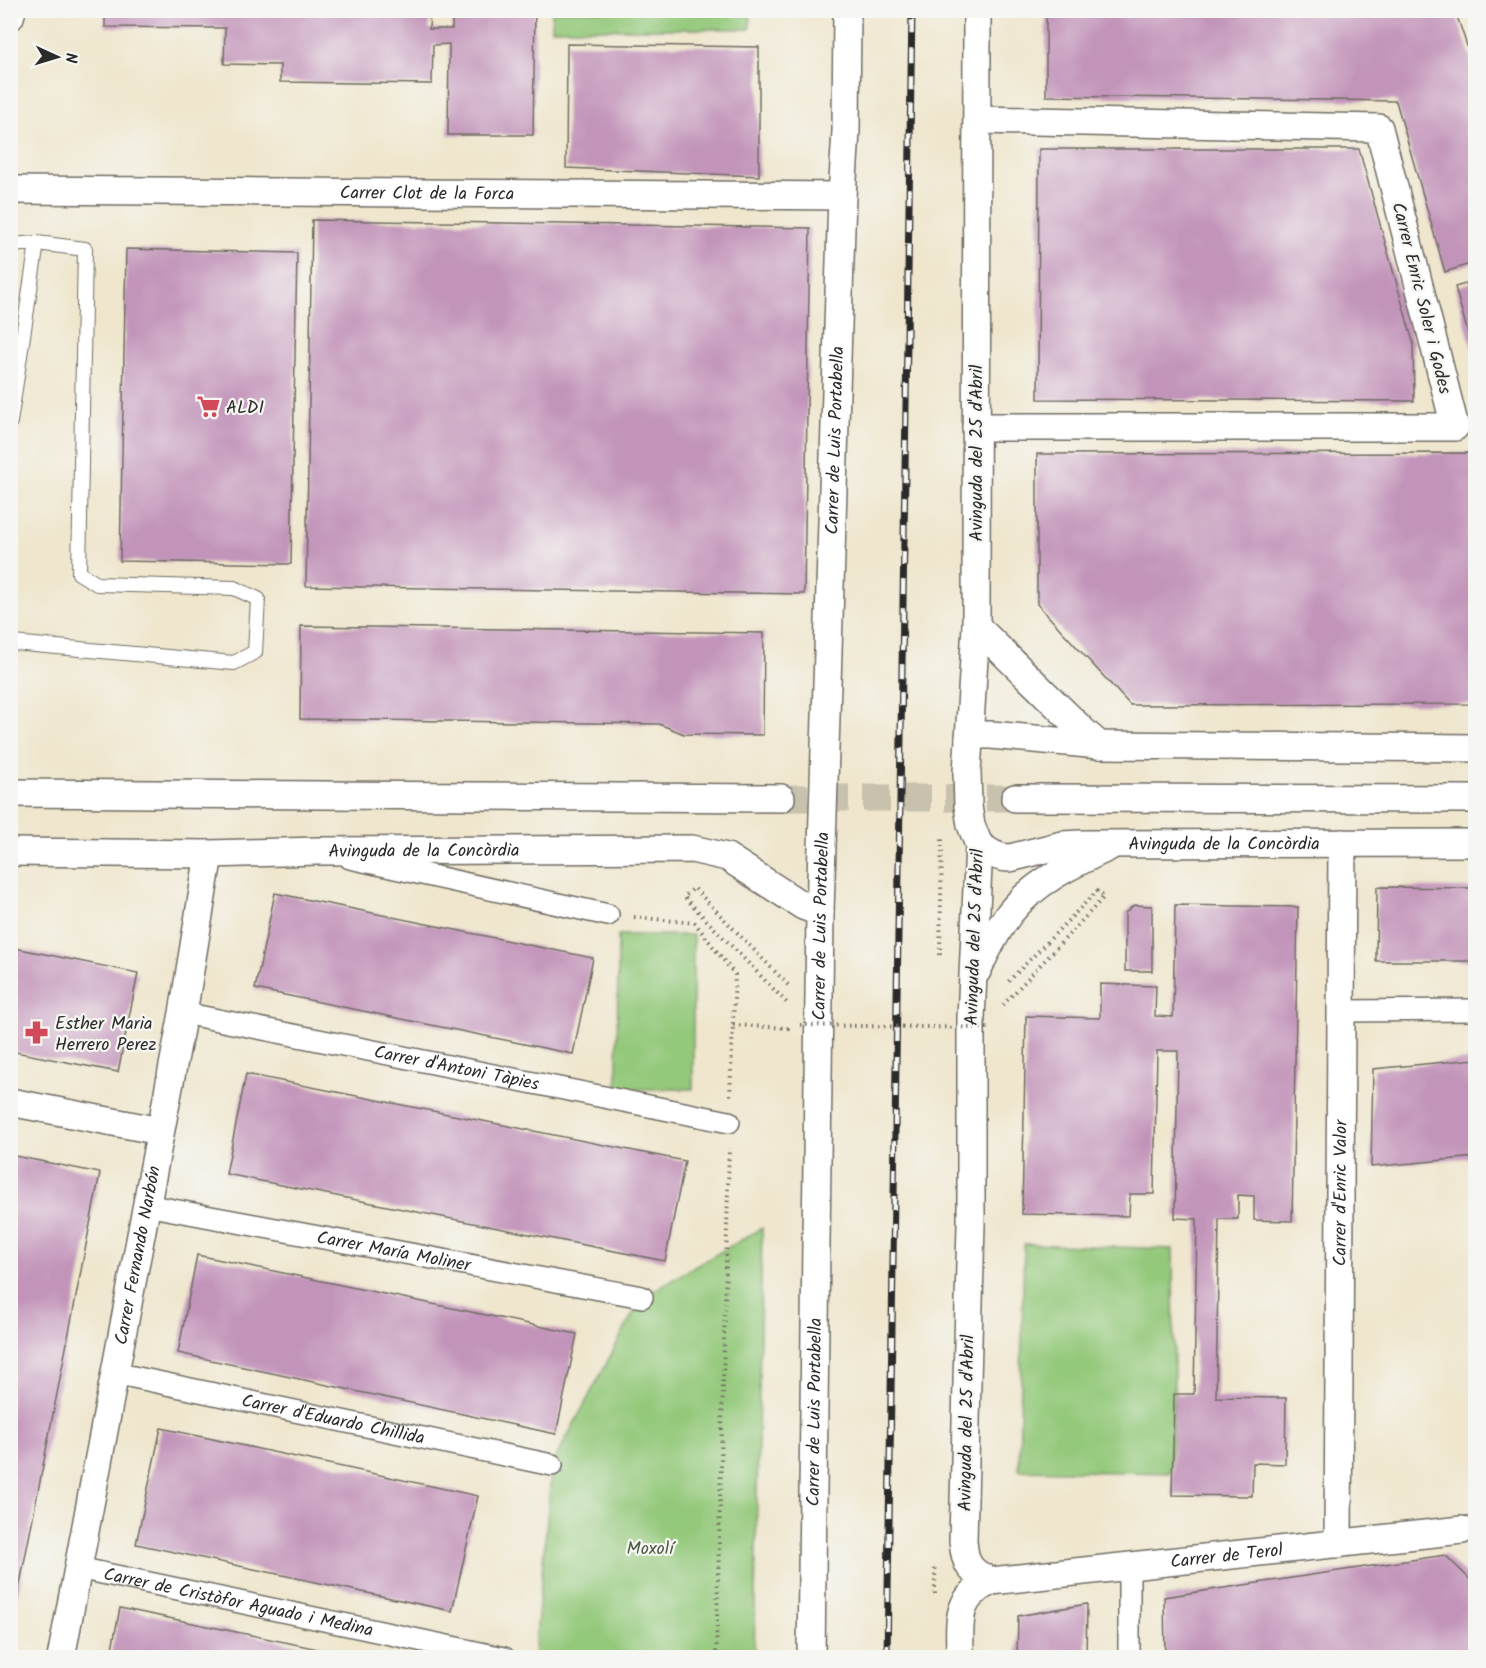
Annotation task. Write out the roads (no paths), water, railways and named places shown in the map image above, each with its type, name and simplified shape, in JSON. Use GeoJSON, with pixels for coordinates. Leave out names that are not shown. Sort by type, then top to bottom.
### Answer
{"type":"FeatureCollection","features":[{"type":"Feature","properties":{"kind":"street"},"geometry":{"type":"LineString","coordinates":[[10,17],[12,10]]}},
{"type":"Feature","properties":{"kind":"street","name":"Carrer de Luis Portabella"},"geometry":{"type":"LineString","coordinates":[[811,1658],[820,912],[842,196],[846,131],[847,10]]}},
{"type":"Feature","properties":{"kind":"street","name":"Avinguda del 25 d'Abril"},"geometry":{"type":"LineString","coordinates":[[977,10],[976,626],[969,738],[968,806],[971,825],[979,845],[971,1018],[971,1224],[963,1541],[964,1555],[972,1570],[991,1581]]}},
{"type":"Feature","properties":{"kind":"street","name":"Carrer Enric Soler i Godes"},"geometry":{"type":"LineString","coordinates":[[976,427],[1455,427],[1379,128],[978,120]]}},
{"type":"Feature","properties":{"kind":"street","name":"Carrer Clot de la Forca"},"geometry":{"type":"LineString","coordinates":[[10,190],[842,196]]}},
{"type":"Feature","properties":{"kind":"street"},"geometry":{"type":"LineString","coordinates":[[976,626],[1099,745]]}},
{"type":"Feature","properties":{"kind":"street"},"geometry":{"type":"LineString","coordinates":[[969,738],[991,735],[1099,745],[1476,748]]}},
{"type":"Feature","properties":{"kind":"street"},"geometry":{"type":"LineString","coordinates":[[10,793],[781,798]]}},
{"type":"Feature","properties":{"kind":"street"},"geometry":{"type":"LineString","coordinates":[[1015,798],[1476,800]]}},
{"type":"Feature","properties":{"kind":"street"},"geometry":{"type":"LineString","coordinates":[[972,983],[996,934],[1011,912],[1032,891],[1065,868],[1118,843]]}},
{"type":"Feature","properties":{"kind":"street","name":"Avinguda de la Concòrdia"},"geometry":{"type":"LineString","coordinates":[[979,845],[1003,858],[1062,845],[1118,843],[1476,843]]}},
{"type":"Feature","properties":{"kind":"street","name":"Carrer d'Enric Valor"},"geometry":{"type":"LineString","coordinates":[[1338,1544],[1342,843]]}},
{"type":"Feature","properties":{"kind":"street","name":"Avinguda de la Concòrdia"},"geometry":{"type":"LineString","coordinates":[[10,852],[209,854],[318,851],[693,849],[727,857],[803,906],[820,912]]}},
{"type":"Feature","properties":{"kind":"street"},"geometry":{"type":"LineString","coordinates":[[318,851],[608,915]]}},
{"type":"Feature","properties":{"kind":"street","name":"Carrer Fernando Narbón"},"geometry":{"type":"LineString","coordinates":[[60,1658],[183,1013],[209,854]]}},
{"type":"Feature","properties":{"kind":"street"},"geometry":{"type":"LineString","coordinates":[[1342,1011],[1476,1010]]}},
{"type":"Feature","properties":{"kind":"street","name":"Carrer d'Antoni Tàpies"},"geometry":{"type":"LineString","coordinates":[[183,1013],[729,1122]]}},
{"type":"Feature","properties":{"kind":"street"},"geometry":{"type":"LineString","coordinates":[[10,1102],[160,1131]]}},
{"type":"Feature","properties":{"kind":"street","name":"Carrer María Moliner"},"geometry":{"type":"LineString","coordinates":[[146,1205],[642,1296]]}},
{"type":"Feature","properties":{"kind":"street","name":"Carrer d'Eduardo Chillida"},"geometry":{"type":"LineString","coordinates":[[114,1373],[552,1465]]}},
{"type":"Feature","properties":{"kind":"street","name":"Carrer de Terol"},"geometry":{"type":"LineString","coordinates":[[991,1581],[1338,1544],[1471,1534]]}},
{"type":"Feature","properties":{"kind":"street"},"geometry":{"type":"LineString","coordinates":[[1129,1567],[1129,1658]]}},
{"type":"Feature","properties":{"kind":"street","name":"Carrer de Cristòfor Aguado i Medina"},"geometry":{"type":"LineString","coordinates":[[78,1568],[504,1658]]}},
{"type":"Feature","properties":{"kind":"street"},"geometry":{"type":"LineString","coordinates":[[960,1658],[963,1606],[978,1588],[991,1581]]}},
{"type":"Feature","properties":{"kind":"lane"},"geometry":{"type":"LineString","coordinates":[[10,245],[37,243],[85,249],[79,573],[97,584],[234,588],[258,599],[255,652],[234,663],[14,644],[10,638]]}},
{"type":"Feature","properties":{"kind":"lane"},"geometry":{"type":"LineString","coordinates":[[10,422],[37,243]]}},
{"type":"Feature","properties":{"kind":"tunnel"},"geometry":{"type":"LineString","coordinates":[[781,798],[1015,798]]}},
{"type":"Feature","properties":{"kind":"railway"},"geometry":{"type":"LineString","coordinates":[[887,1658],[912,10]]}},
{"type":"Feature","properties":{"kind":"place","name":"ALDI"},"geometry":{"type":"Point","coordinates":[208,407]}},
{"type":"Feature","properties":{"kind":"place","name":"Esther Maria Herrero Perez"},"geometry":{"type":"Point","coordinates":[37,1033]}},
{"type":"Feature","properties":{"kind":"park label","name":"Moxolí"},"geometry":{"type":"Point","coordinates":[650,1548]}}]}
